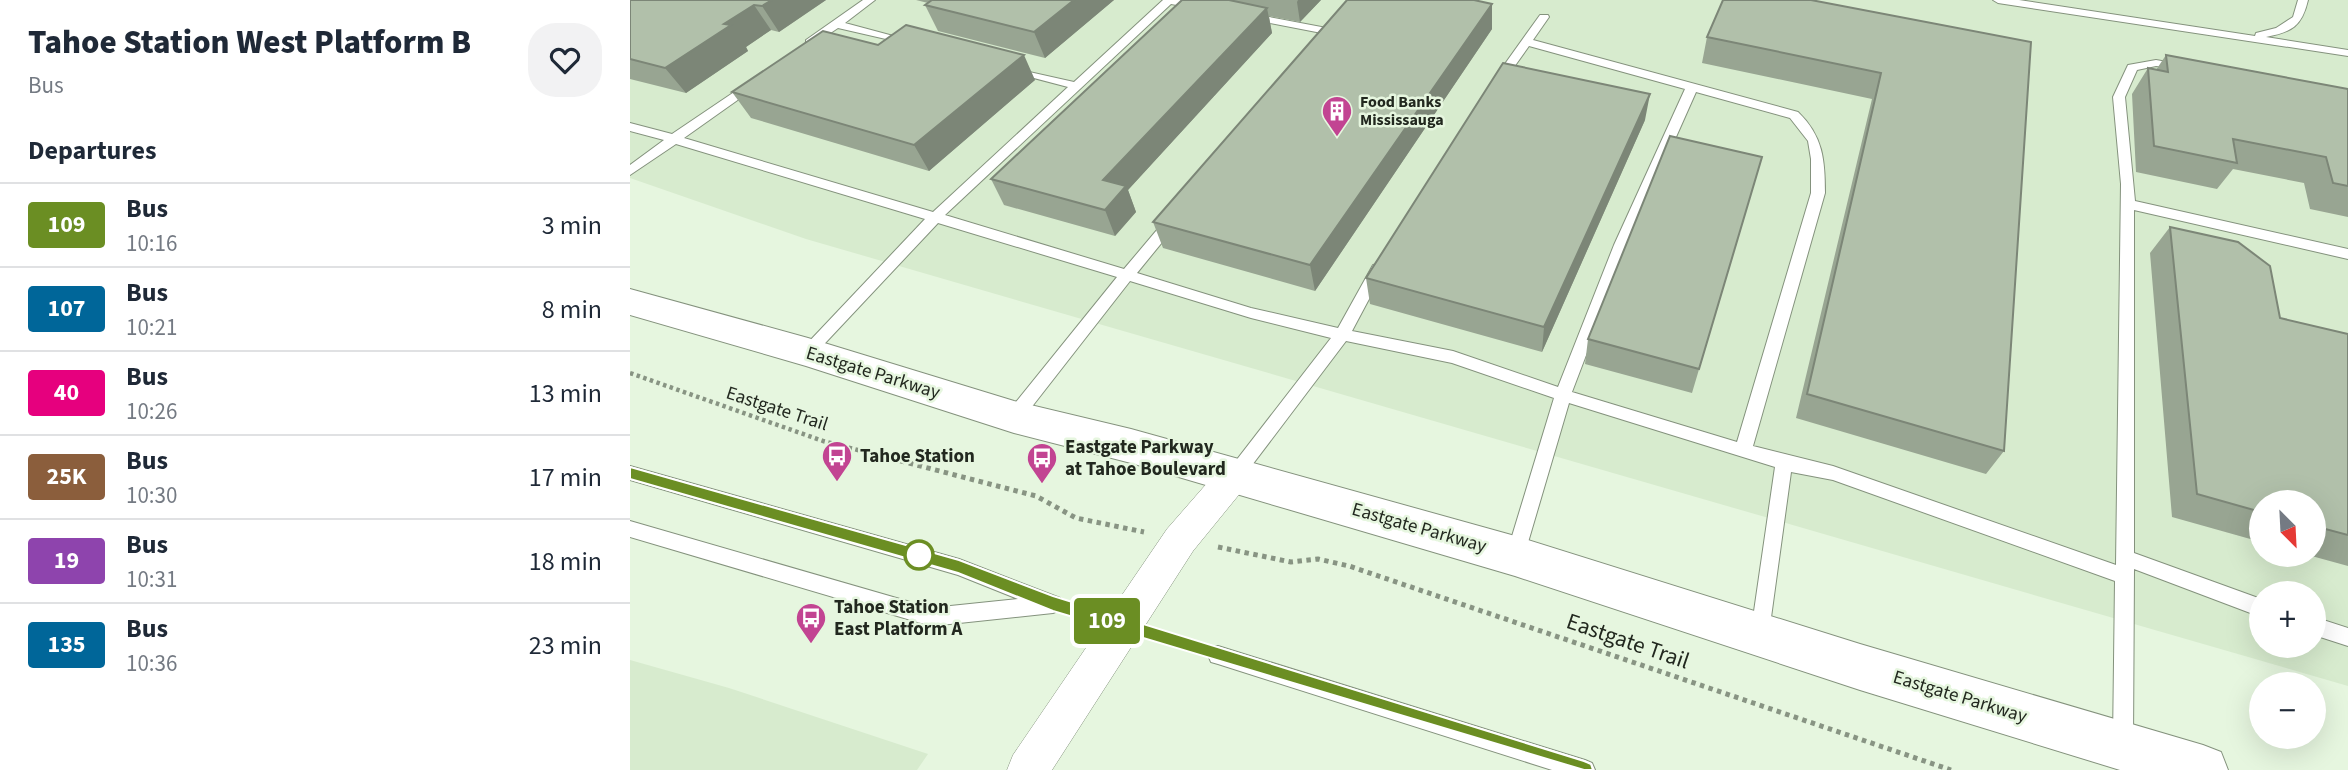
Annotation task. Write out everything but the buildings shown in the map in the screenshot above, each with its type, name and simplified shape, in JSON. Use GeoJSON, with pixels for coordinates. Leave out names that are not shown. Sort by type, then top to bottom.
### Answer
{"type":"FeatureCollection","features":[{"type":"Feature","properties":{"kind":"main road","name":"Eastgate Parkway"},"geometry":{"type":"LineString","coordinates":[[630,302],[808,352],[1014,416],[1515,556],[1759,636],[2203,770]]}},
{"type":"Feature","properties":{"kind":"street"},"geometry":{"type":"LineString","coordinates":[[1028,770],[1180,540],[1234,476]]}},
{"type":"Feature","properties":{"kind":"lane"},"geometry":{"type":"LineString","coordinates":[[803,47],[870,0]]}},
{"type":"Feature","properties":{"kind":"lane"},"geometry":{"type":"LineString","coordinates":[[808,352],[935,217],[1170,0],[1210,8]]}},
{"type":"Feature","properties":{"kind":"lane"},"geometry":{"type":"LineString","coordinates":[[1998,0],[2348,53]]}},
{"type":"Feature","properties":{"kind":"lane"},"geometry":{"type":"LineString","coordinates":[[2250,37],[2280,31],[2298,19],[2303,0]]}},
{"type":"Feature","properties":{"kind":"lane"},"geometry":{"type":"LineString","coordinates":[[1237,13],[1331,33]]}},
{"type":"Feature","properties":{"kind":"lane"},"geometry":{"type":"LineString","coordinates":[[1492,90],[1544,17]]}},
{"type":"Feature","properties":{"kind":"lane"},"geometry":{"type":"LineString","coordinates":[[836,24],[916,44]]}},
{"type":"Feature","properties":{"kind":"lane"},"geometry":{"type":"LineString","coordinates":[[1527,42],[1794,115],[1810,129],[1819,154],[1818,193],[1743,451]]}},
{"type":"Feature","properties":{"kind":"lane"},"geometry":{"type":"LineString","coordinates":[[2123,746],[2128,204],[2119,97],[2132,67],[2156,63],[2197,70]]}},
{"type":"Feature","properties":{"kind":"lane"},"geometry":{"type":"LineString","coordinates":[[996,65],[1077,86]]}},
{"type":"Feature","properties":{"kind":"lane"},"geometry":{"type":"LineString","coordinates":[[630,171],[759,79]]}},
{"type":"Feature","properties":{"kind":"lane"},"geometry":{"type":"LineString","coordinates":[[1515,556],[1563,395],[1621,245],[1692,87]]}},
{"type":"Feature","properties":{"kind":"lane"},"geometry":{"type":"LineString","coordinates":[[630,127],[1251,313],[1452,357],[1743,451],[1833,473],[2249,604]]}},
{"type":"Feature","properties":{"kind":"lane"},"geometry":{"type":"LineString","coordinates":[[2128,204],[2348,254]]}},
{"type":"Feature","properties":{"kind":"lane"},"geometry":{"type":"LineString","coordinates":[[1014,416],[1180,211]]}},
{"type":"Feature","properties":{"kind":"lane"},"geometry":{"type":"LineString","coordinates":[[1234,476],[1342,335],[1385,258]]}},
{"type":"Feature","properties":{"kind":"lane"},"geometry":{"type":"LineString","coordinates":[[1759,636],[1784,463]]}},
{"type":"Feature","properties":{"kind":"lane"},"geometry":{"type":"LineString","coordinates":[[630,473],[959,567],[1053,604],[931,617],[630,529]]}},
{"type":"Feature","properties":{"kind":"lane"},"geometry":{"type":"LineString","coordinates":[[2326,630],[2348,637]]}},
{"type":"Feature","properties":{"kind":"lane"},"geometry":{"type":"LineString","coordinates":[[1218,655],[1585,770]]}},
{"type":"Feature","properties":{"kind":"path","name":"Eastgate Trail"},"geometry":{"type":"LineString","coordinates":[[630,373],[822,441],[1036,496],[1076,519]]}},
{"type":"Feature","properties":{"kind":"path","name":"Eastgate Trail"},"geometry":{"type":"LineString","coordinates":[[1291,562],[1318,559],[1371,572],[1951,770]]}},
{"type":"Feature","properties":{"kind":"shaded area"},"geometry":{"type":"Polygon","coordinates":[[[630,0],[2348,0],[2348,686],[2326,680],[2326,672],[2300,672],[2251,658],[2326,658],[2326,581],[2249,581],[2249,657],[806,239],[630,178],[630,0]]]}},
{"type":"Feature","properties":{"kind":"shaded area"},"geometry":{"type":"Polygon","coordinates":[[[630,660],[729,688],[928,754],[917,770],[630,770],[630,660]]]}},
{"type":"Feature","properties":{"kind":"bus line","name":"109"},"geometry":{"type":"LineString","coordinates":[[630,473],[959,567],[1053,604],[1584,770]]}},
{"type":"Feature","properties":{"kind":"place","name":"Food Banks Mississauga"},"geometry":{"type":"Point","coordinates":[1337,138]}},
{"type":"Feature","properties":{"kind":"place","name":"Tahoe Station"},"geometry":{"type":"Point","coordinates":[837,483]}},
{"type":"Feature","properties":{"kind":"place","name":"Eastgate Parkway at Tahoe Boulevard"},"geometry":{"type":"Point","coordinates":[1042,485]}},
{"type":"Feature","properties":{"kind":"place","name":"Tahoe Station East Platform A"},"geometry":{"type":"Point","coordinates":[811,645]}}]}
